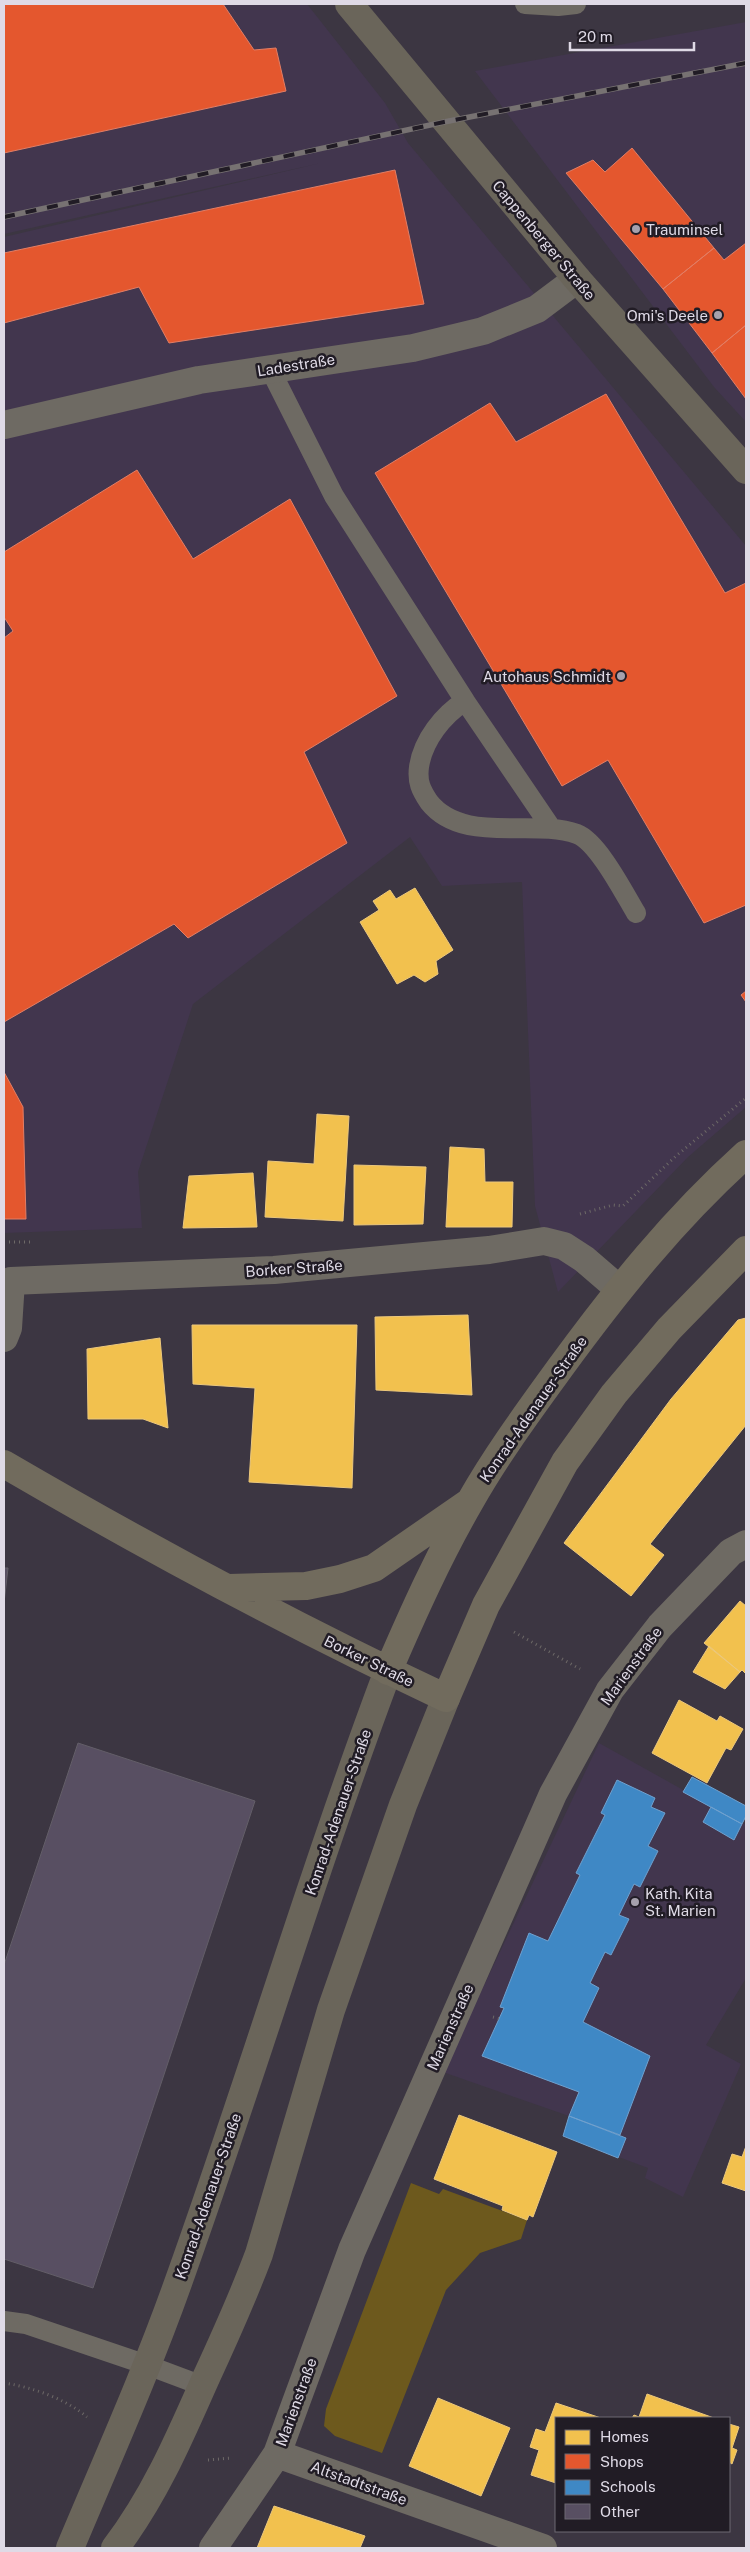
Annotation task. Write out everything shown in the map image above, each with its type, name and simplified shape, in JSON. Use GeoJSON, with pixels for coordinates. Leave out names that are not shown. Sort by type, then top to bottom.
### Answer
{"type":"FeatureCollection","features":[{"type":"Feature","properties":{"kind":"main road","name":"Konrad-Adenauer-Straße"},"geometry":{"type":"LineString","coordinates":[[388,1671],[421,1595],[471,1500],[512,1434],[619,1288],[702,1194],[746,1154]]}},
{"type":"Feature","properties":{"kind":"main road"},"geometry":{"type":"LineString","coordinates":[[446,1698],[482,1614],[565,1462],[614,1394],[669,1329],[746,1250]]}},
{"type":"Feature","properties":{"kind":"main road","name":"Borker Straße"},"geometry":{"type":"LineString","coordinates":[[4,1464],[225,1589],[446,1698]]}},
{"type":"Feature","properties":{"kind":"main road"},"geometry":{"type":"LineString","coordinates":[[225,1589],[306,1586],[340,1579],[374,1568],[471,1500]]}},
{"type":"Feature","properties":{"kind":"street","name":"Cappenberger Straße"},"geometry":{"type":"LineString","coordinates":[[349,4],[577,279],[746,470]]}},
{"type":"Feature","properties":{"kind":"street","name":"Ladestraße"},"geometry":{"type":"LineString","coordinates":[[4,424],[199,380],[413,348],[483,331],[537,309],[577,279]]}},
{"type":"Feature","properties":{"kind":"street","name":"Borker Straße"},"geometry":{"type":"LineString","coordinates":[[4,1338],[8,1328],[7,1281],[274,1270],[489,1250],[544,1241],[564,1246],[584,1259],[619,1288]]}},
{"type":"Feature","properties":{"kind":"street","name":"Marienstraße"},"geometry":{"type":"LineString","coordinates":[[213,2548],[277,2454],[352,2250],[553,1794],[610,1690],[660,1626],[731,1552],[746,1544]]}},
{"type":"Feature","properties":{"kind":"street","name":"Konrad-Adenauer-Straße"},"geometry":{"type":"LineString","coordinates":[[70,2548],[147,2365],[240,2105],[347,1781],[388,1671]]}},
{"type":"Feature","properties":{"kind":"street"},"geometry":{"type":"LineString","coordinates":[[115,2548],[135,2522],[168,2463],[259,2254],[331,2010],[403,1805],[446,1698]]}},
{"type":"Feature","properties":{"kind":"street","name":"Altstadtstraße"},"geometry":{"type":"LineString","coordinates":[[277,2454],[543,2548]]}},
{"type":"Feature","properties":{"kind":"lane"},"geometry":{"type":"LineString","coordinates":[[525,4],[558,6],[576,4]]}},
{"type":"Feature","properties":{"kind":"lane"},"geometry":{"type":"LineString","coordinates":[[270,369],[334,496],[466,701],[552,829]]}},
{"type":"Feature","properties":{"kind":"lane"},"geometry":{"type":"LineString","coordinates":[[466,701],[452,710],[439,723],[420,762],[418,779],[420,789],[435,809],[457,822],[520,830],[552,829],[578,834],[596,850],[636,912]]}},
{"type":"Feature","properties":{"kind":"lane"},"geometry":{"type":"LineString","coordinates":[[4,2320],[26,2324],[203,2386]]}},
{"type":"Feature","properties":{"kind":"path"},"geometry":{"type":"LineString","coordinates":[[571,1217],[613,1204],[623,1206],[676,1156],[746,1098]]}},
{"type":"Feature","properties":{"kind":"path"},"geometry":{"type":"LineString","coordinates":[[4,1242],[43,1242]]}},
{"type":"Feature","properties":{"kind":"path"},"geometry":{"type":"LineString","coordinates":[[482,1614],[579,1669],[610,1690]]}},
{"type":"Feature","properties":{"kind":"path"},"geometry":{"type":"LineString","coordinates":[[4,2383],[20,2386],[76,2407],[115,2440]]}},
{"type":"Feature","properties":{"kind":"path"},"geometry":{"type":"LineString","coordinates":[[168,2463],[277,2454]]}},
{"type":"Feature","properties":{"kind":"shaded area"},"geometry":{"type":"Polygon","coordinates":[[[4,4],[307,4],[385,103],[408,143],[746,546],[746,1107],[688,1157],[558,1292],[535,1206],[522,882],[442,886],[410,837],[193,1004],[138,1172],[142,1228],[4,1233],[4,237],[321,163],[4,234],[4,4]]]}},
{"type":"Feature","properties":{"kind":"shaded area"},"geometry":{"type":"Polygon","coordinates":[[[746,22],[746,422],[714,387],[475,71],[746,22]]]}},
{"type":"Feature","properties":{"kind":"shaded area","name":"Kath. Kita St. Marien"},"geometry":{"type":"Polygon","coordinates":[[[599,1743],[746,1825],[746,1978],[706,2045],[741,2064],[683,2197],[645,2178],[648,2168],[563,2136],[569,2116],[443,2072],[599,1743]]]}},
{"type":"Feature","properties":{"kind":"shaded area"},"geometry":{"type":"Polygon","coordinates":[[[411,2183],[439,2194],[443,2189],[527,2220],[521,2239],[480,2253],[446,2290],[382,2453],[335,2436],[324,2426],[326,2409],[411,2183]]]}},
{"type":"Feature","properties":{"kind":"building: Homes"},"geometry":{"type":"Polygon","coordinates":[[[415,888],[453,950],[436,961],[438,974],[425,982],[414,975],[397,984],[360,922],[379,910],[373,901],[390,890],[396,899],[415,888]]]}},
{"type":"Feature","properties":{"kind":"building: Homes"},"geometry":{"type":"Polygon","coordinates":[[[317,1114],[349,1116],[343,1221],[265,1217],[268,1161],[314,1164],[317,1114]]]}},
{"type":"Feature","properties":{"kind":"building: Homes"},"geometry":{"type":"Polygon","coordinates":[[[450,1147],[484,1149],[485,1182],[513,1182],[512,1227],[446,1227],[450,1147]]]}},
{"type":"Feature","properties":{"kind":"building: Homes"},"geometry":{"type":"Polygon","coordinates":[[[354,1165],[426,1167],[423,1224],[354,1225],[354,1165]]]}},
{"type":"Feature","properties":{"kind":"building: Homes"},"geometry":{"type":"Polygon","coordinates":[[[253,1173],[257,1227],[183,1228],[189,1176],[253,1173]]]}},
{"type":"Feature","properties":{"kind":"building: Homes"},"geometry":{"type":"Polygon","coordinates":[[[468,1315],[472,1395],[376,1390],[375,1317],[468,1315]]]}},
{"type":"Feature","properties":{"kind":"building: Homes"},"geometry":{"type":"Polygon","coordinates":[[[746,1318],[746,1425],[650,1544],[664,1555],[631,1596],[564,1543],[671,1399],[738,1320],[746,1318]]]}},
{"type":"Feature","properties":{"kind":"building: Homes"},"geometry":{"type":"Polygon","coordinates":[[[192,1325],[357,1325],[352,1488],[249,1482],[255,1388],[193,1384],[192,1325]]]}},
{"type":"Feature","properties":{"kind":"building: Homes"},"geometry":{"type":"Polygon","coordinates":[[[160,1338],[168,1428],[143,1419],[88,1419],[87,1349],[160,1338]]]}},
{"type":"Feature","properties":{"kind":"building: Homes"},"geometry":{"type":"Polygon","coordinates":[[[740,1601],[746,1606],[746,1674],[742,1670],[740,1672],[704,1643],[740,1601]]]}},
{"type":"Feature","properties":{"kind":"building: Homes"},"geometry":{"type":"Polygon","coordinates":[[[709,1646],[740,1672],[725,1689],[693,1672],[709,1646]]]}},
{"type":"Feature","properties":{"kind":"building: Homes"},"geometry":{"type":"Polygon","coordinates":[[[679,1700],[717,1721],[720,1716],[743,1729],[731,1750],[726,1748],[707,1783],[652,1753],[679,1700]]]}},
{"type":"Feature","properties":{"kind":"building: Homes"},"geometry":{"type":"Polygon","coordinates":[[[459,2115],[557,2152],[533,2217],[529,2215],[527,2220],[502,2210],[503,2206],[434,2179],[459,2115]]]}},
{"type":"Feature","properties":{"kind":"building: Homes"},"geometry":{"type":"Polygon","coordinates":[[[746,2146],[746,2191],[722,2183],[732,2154],[742,2157],[746,2146]]]}},
{"type":"Feature","properties":{"kind":"building: Homes"},"geometry":{"type":"Polygon","coordinates":[[[647,2394],[711,2417],[639,2417],[647,2394]]]}},
{"type":"Feature","properties":{"kind":"building: Homes"},"geometry":{"type":"Polygon","coordinates":[[[438,2398],[510,2428],[481,2496],[409,2466],[438,2398]]]}},
{"type":"Feature","properties":{"kind":"building: Homes"},"geometry":{"type":"Polygon","coordinates":[[[556,2403],[598,2417],[555,2417],[555,2483],[531,2475],[539,2450],[530,2447],[536,2429],[545,2432],[556,2403]]]}},
{"type":"Feature","properties":{"kind":"building: Homes"},"geometry":{"type":"Polygon","coordinates":[[[730,2424],[739,2427],[732,2448],[737,2450],[732,2464],[730,2463],[730,2424]]]}},
{"type":"Feature","properties":{"kind":"building: Homes"},"geometry":{"type":"Polygon","coordinates":[[[274,2506],[365,2536],[360,2548],[257,2548],[274,2506]]]}},
{"type":"Feature","properties":{"kind":"building: Shops"},"geometry":{"type":"Polygon","coordinates":[[[4,4],[223,4],[254,50],[276,48],[286,91],[4,153],[4,4]]]}},
{"type":"Feature","properties":{"kind":"building: Shops"},"geometry":{"type":"Polygon","coordinates":[[[632,148],[714,248],[663,289],[566,173],[593,160],[605,172],[632,148]]]}},
{"type":"Feature","properties":{"kind":"building: Shops"},"geometry":{"type":"Polygon","coordinates":[[[395,170],[424,304],[169,343],[139,287],[4,323],[4,253],[395,170]]]}},
{"type":"Feature","properties":{"kind":"building: Shops"},"geometry":{"type":"Polygon","coordinates":[[[746,243],[746,325],[712,353],[663,289],[714,248],[724,260],[746,243]]]}},
{"type":"Feature","properties":{"kind":"building: Shops"},"geometry":{"type":"Polygon","coordinates":[[[746,325],[746,399],[712,353],[746,325]]]}},
{"type":"Feature","properties":{"kind":"building: Shops","name":"Autohaus Schmidt"},"geometry":{"type":"Polygon","coordinates":[[[606,394],[725,593],[746,583],[746,905],[704,923],[608,760],[562,786],[375,473],[490,403],[516,442],[606,394]]]}},
{"type":"Feature","properties":{"kind":"building: Shops"},"geometry":{"type":"Polygon","coordinates":[[[137,470],[193,559],[290,499],[397,696],[304,752],[347,843],[188,938],[174,924],[4,1022],[4,638],[13,631],[4,617],[4,552],[137,470]]]}},
{"type":"Feature","properties":{"kind":"building: Shops"},"geometry":{"type":"Polygon","coordinates":[[[746,991],[746,1002],[741,995],[746,991]]]}},
{"type":"Feature","properties":{"kind":"building: Shops"},"geometry":{"type":"Polygon","coordinates":[[[4,1072],[23,1107],[26,1219],[4,1219],[4,1072]]]}},
{"type":"Feature","properties":{"kind":"building: Schools"},"geometry":{"type":"Polygon","coordinates":[[[692,1777],[746,1806],[746,1816],[742,1824],[683,1792],[692,1777]]]}},
{"type":"Feature","properties":{"kind":"building: Schools"},"geometry":{"type":"Polygon","coordinates":[[[617,1780],[655,1798],[651,1807],[665,1813],[648,1846],[658,1851],[640,1887],[634,1884],[619,1915],[629,1919],[611,1955],[605,1952],[590,1983],[599,1988],[583,2022],[650,2056],[620,2135],[569,2116],[579,2092],[482,2056],[504,2008],[500,2007],[529,1933],[548,1941],[580,1875],[576,1873],[605,1815],[601,1813],[617,1780]]]}},
{"type":"Feature","properties":{"kind":"building: Schools"},"geometry":{"type":"Polygon","coordinates":[[[711,1807],[742,1824],[734,1840],[703,1822],[711,1807]]]}},
{"type":"Feature","properties":{"kind":"building: Schools"},"geometry":{"type":"Polygon","coordinates":[[[569,2116],[626,2138],[618,2158],[563,2136],[569,2116]]]}},
{"type":"Feature","properties":{"kind":"building: Other"},"geometry":{"type":"Polygon","coordinates":[[[4,1568],[8,1568],[4,1603],[4,1568]]]}},
{"type":"Feature","properties":{"kind":"building: Other"},"geometry":{"type":"Polygon","coordinates":[[[78,1743],[255,1801],[93,2288],[4,2259],[4,1965],[78,1743]]]}},
{"type":"Feature","properties":{"kind":"railway"},"geometry":{"type":"LineString","coordinates":[[4,217],[444,122],[746,63]]}},
{"type":"Feature","properties":{"kind":"place","name":"Trauminsel"},"geometry":{"type":"Point","coordinates":[636,229]}},
{"type":"Feature","properties":{"kind":"place","name":"Omi's Deele"},"geometry":{"type":"Point","coordinates":[718,315]}},
{"type":"Feature","properties":{"kind":"place","name":"Autohaus Schmidt"},"geometry":{"type":"Point","coordinates":[621,676]}},
{"type":"Feature","properties":{"kind":"place","name":"Kath. Kita St. Marien"},"geometry":{"type":"Point","coordinates":[635,1902]}}]}
